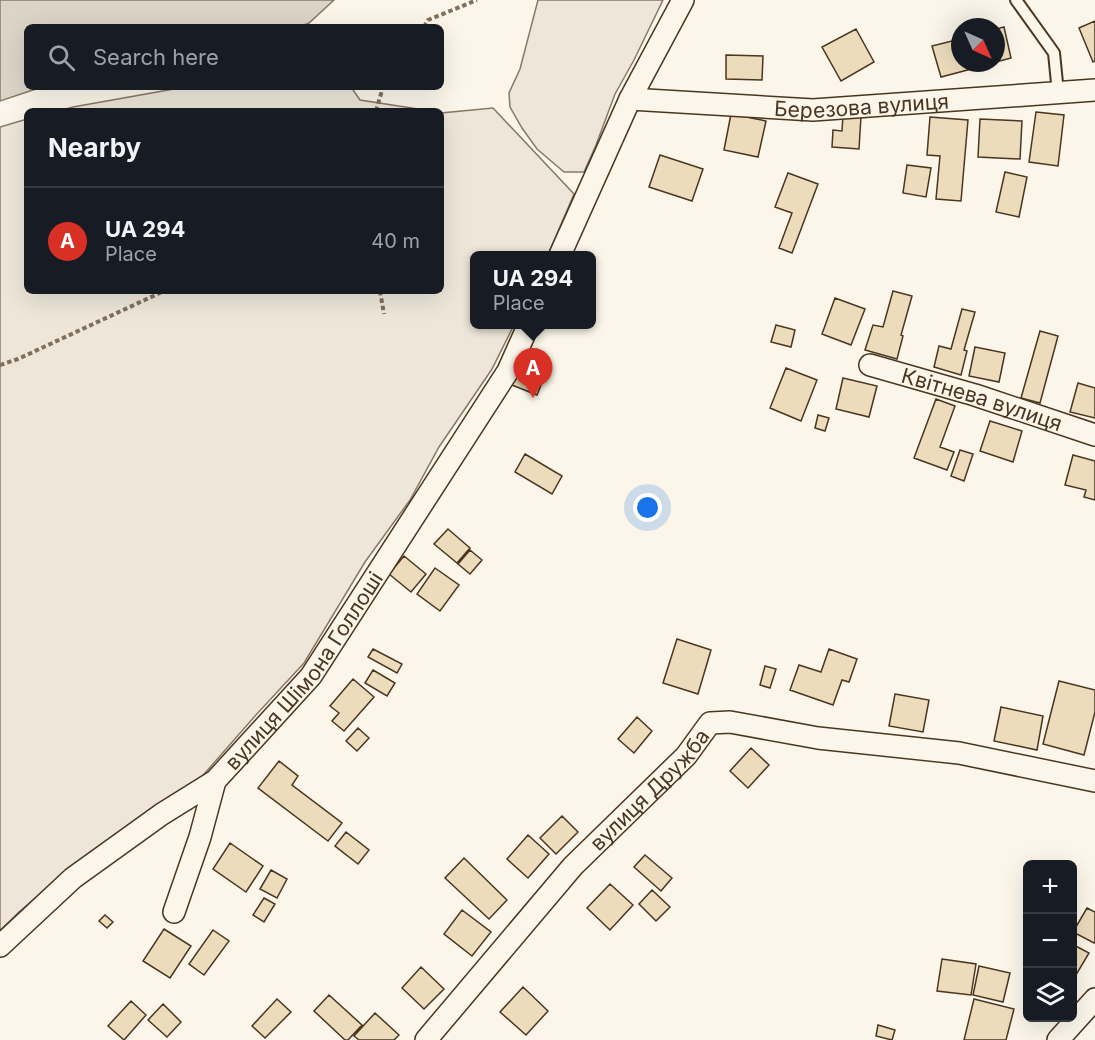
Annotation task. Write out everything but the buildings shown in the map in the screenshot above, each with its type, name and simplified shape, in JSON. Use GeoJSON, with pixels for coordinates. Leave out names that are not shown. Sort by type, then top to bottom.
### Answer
{"type":"FeatureCollection","features":[{"type":"Feature","properties":{"kind":"street"},"geometry":{"type":"LineString","coordinates":[[562,251],[630,99],[683,0]]}},
{"type":"Feature","properties":{"kind":"street","name":"Березова вулиця"},"geometry":{"type":"LineString","coordinates":[[630,99],[813,110],[1095,90]]}},
{"type":"Feature","properties":{"kind":"street","name":"вулиця Шімона Голлоші"},"geometry":{"type":"LineString","coordinates":[[0,946],[73,878],[162,814],[215,781],[312,676],[508,372],[527,329]]}},
{"type":"Feature","properties":{"kind":"street","name":"Квітнева вулиця"},"geometry":{"type":"LineString","coordinates":[[870,365],[975,395],[1095,435]]}},
{"type":"Feature","properties":{"kind":"street","name":"вулиця Дружба"},"geometry":{"type":"LineString","coordinates":[[426,1040],[573,866],[686,756],[710,723],[730,722],[818,738],[959,753],[1095,781]]}},
{"type":"Feature","properties":{"kind":"street"},"geometry":{"type":"LineString","coordinates":[[174,912],[200,837],[215,781]]}},
{"type":"Feature","properties":{"kind":"street"},"geometry":{"type":"LineString","coordinates":[[1058,1040],[1095,999]]}},
{"type":"Feature","properties":{"kind":"lane"},"geometry":{"type":"LineString","coordinates":[[1016,0],[1054,53],[1058,93]]}},
{"type":"Feature","properties":{"kind":"path"},"geometry":{"type":"LineString","coordinates":[[426,24],[428,20],[477,0]]}},
{"type":"Feature","properties":{"kind":"path"},"geometry":{"type":"LineString","coordinates":[[377,108],[382,90]]}},
{"type":"Feature","properties":{"kind":"path"},"geometry":{"type":"LineString","coordinates":[[0,365],[18,359],[158,294]]}},
{"type":"Feature","properties":{"kind":"path"},"geometry":{"type":"LineString","coordinates":[[380,294],[384,315]]}},
{"type":"Feature","properties":{"kind":"shaded area"},"geometry":{"type":"Polygon","coordinates":[[[0,0],[334,0],[306,24],[24,24],[24,90],[33,90],[0,101],[0,0]]]}},
{"type":"Feature","properties":{"kind":"shaded area"},"geometry":{"type":"Polygon","coordinates":[[[538,0],[663,0],[615,94],[584,172],[564,172],[537,149],[510,107],[509,93],[520,69],[538,0]]]}},
{"type":"Feature","properties":{"kind":"shaded area"},"geometry":{"type":"Polygon","coordinates":[[[168,90],[353,90],[360,100],[412,108],[69,108],[168,90]]]}},
{"type":"Feature","properties":{"kind":"shaded area"},"geometry":{"type":"Polygon","coordinates":[[[493,108],[574,194],[550,251],[470,251],[470,329],[512,329],[492,369],[439,447],[410,500],[365,562],[304,663],[191,789],[90,852],[0,931],[0,127],[24,120],[24,294],[444,294],[444,113],[493,108]]]}},
{"type":"Feature","properties":{"kind":"place","name":"UA 294"},"geometry":{"type":"Point","coordinates":[533,398]}}]}
